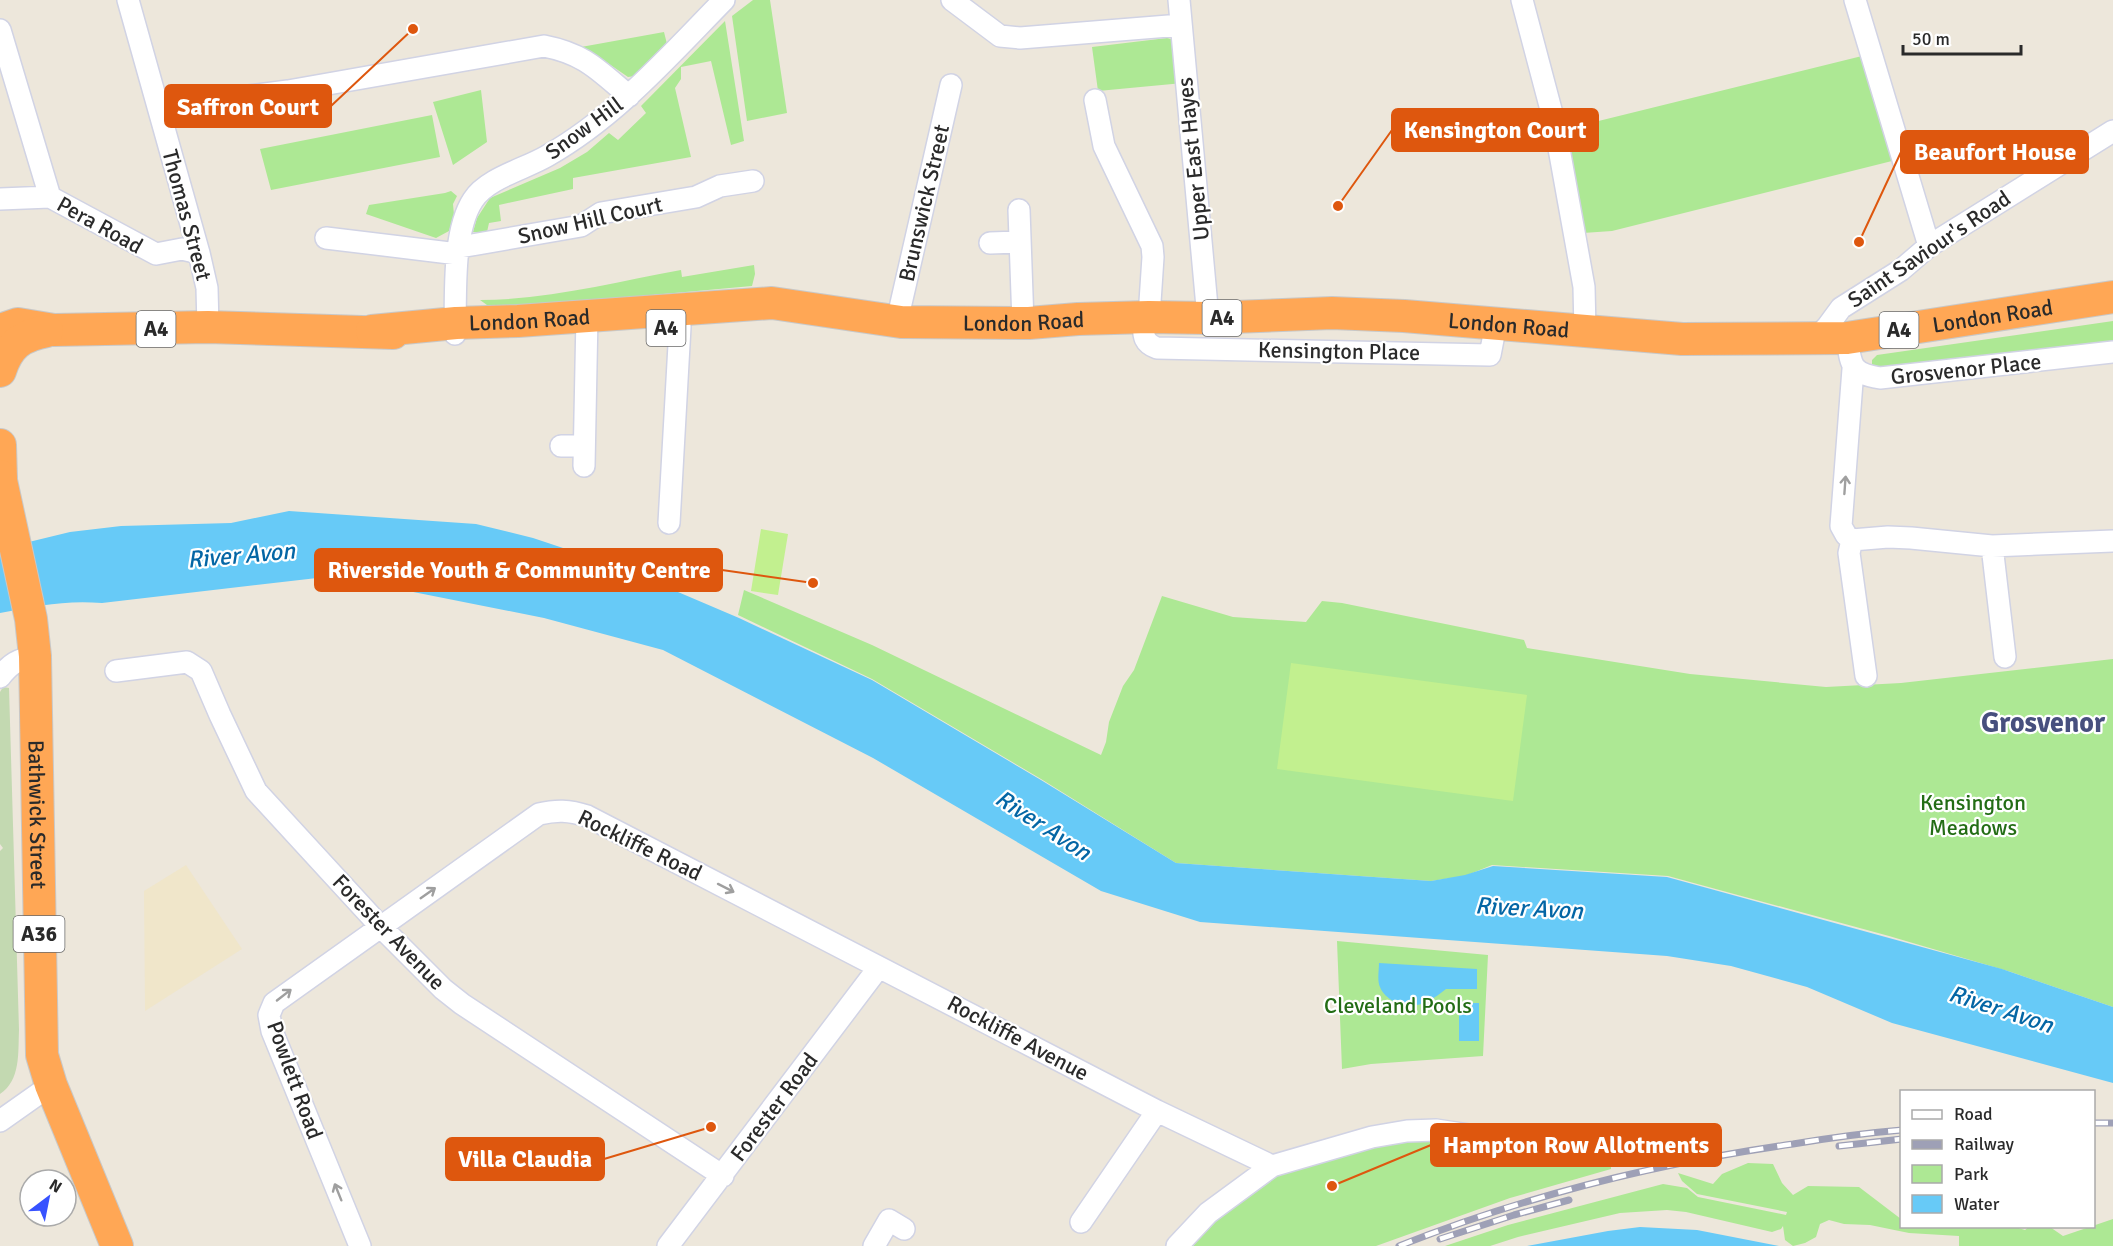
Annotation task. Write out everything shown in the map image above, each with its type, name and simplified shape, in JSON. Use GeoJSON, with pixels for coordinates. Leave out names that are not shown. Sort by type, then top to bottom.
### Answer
{"type":"FeatureCollection","features":[{"type":"Feature","properties":{"kind":"highway","name":"London Road"},"geometry":{"type":"LineString","coordinates":[[4,340],[54,330],[208,327],[372,331],[455,330],[518,321],[587,326],[679,317],[869,326],[901,322],[1023,323],[1146,317],[1208,318],[1332,313],[1404,316],[1682,339],[1815,339],[1846,338],[2113,297]]}},
{"type":"Feature","properties":{"kind":"highway","name":"A36"},"geometry":{"type":"LineString","coordinates":[[0,445],[1,478]]}},
{"type":"Feature","properties":{"kind":"highway","name":"Bathwick Street"},"geometry":{"type":"LineString","coordinates":[[1,478],[31,619],[35,656],[42,1055],[51,1085],[117,1246]]}},
{"type":"Feature","properties":{"kind":"street","name":"Thomas Street"},"geometry":{"type":"LineString","coordinates":[[128,0],[199,254],[207,288],[208,327]]}},
{"type":"Feature","properties":{"kind":"street","name":"Snow Hill"},"geometry":{"type":"LineString","coordinates":[[455,330],[459,250],[466,213],[474,198],[486,186],[546,157],[586,131],[629,96],[724,0]]}},
{"type":"Feature","properties":{"kind":"street"},"geometry":{"type":"LineString","coordinates":[[952,0],[1000,36],[1020,38],[1181,25]]}},
{"type":"Feature","properties":{"kind":"street","name":"Upper East Hayes"},"geometry":{"type":"LineString","coordinates":[[1179,0],[1208,318]]}},
{"type":"Feature","properties":{"kind":"street"},"geometry":{"type":"LineString","coordinates":[[1522,0],[1554,121],[1584,287],[1585,331]]}},
{"type":"Feature","properties":{"kind":"street"},"geometry":{"type":"LineString","coordinates":[[1855,0],[1929,246]]}},
{"type":"Feature","properties":{"kind":"street"},"geometry":{"type":"LineString","coordinates":[[0,30],[50,197]]}},
{"type":"Feature","properties":{"kind":"street"},"geometry":{"type":"LineString","coordinates":[[249,96],[544,46],[566,50],[587,60],[629,96]]}},
{"type":"Feature","properties":{"kind":"street","name":"Brunswick Street"},"geometry":{"type":"LineString","coordinates":[[901,322],[900,308],[951,85]]}},
{"type":"Feature","properties":{"kind":"street"},"geometry":{"type":"LineString","coordinates":[[1095,100],[1104,146],[1152,246],[1153,257],[1146,317]]}},
{"type":"Feature","properties":{"kind":"street","name":"Saint Saviour's Road"},"geometry":{"type":"LineString","coordinates":[[1815,339],[1841,308],[1901,270],[1929,246],[2113,131]]}},
{"type":"Feature","properties":{"kind":"street","name":"Snow Hill Court"},"geometry":{"type":"LineString","coordinates":[[459,250],[581,226],[601,213],[696,197],[720,186],[753,181]]}},
{"type":"Feature","properties":{"kind":"street","name":"Pera Road"},"geometry":{"type":"LineString","coordinates":[[0,199],[50,197],[156,255],[183,249],[199,254]]}},
{"type":"Feature","properties":{"kind":"street"},"geometry":{"type":"LineString","coordinates":[[1019,210],[1023,323]]}},
{"type":"Feature","properties":{"kind":"street"},"geometry":{"type":"LineString","coordinates":[[326,238],[459,250]]}},
{"type":"Feature","properties":{"kind":"street"},"geometry":{"type":"LineString","coordinates":[[990,243],[1020,242]]}},
{"type":"Feature","properties":{"kind":"street"},"geometry":{"type":"LineString","coordinates":[[669,523],[679,317]]}},
{"type":"Feature","properties":{"kind":"street","name":"Kensington Place"},"geometry":{"type":"LineString","coordinates":[[1146,317],[1144,337],[1148,344],[1157,348],[1490,355],[1496,324]]}},
{"type":"Feature","properties":{"kind":"street"},"geometry":{"type":"LineString","coordinates":[[561,446],[584,456],[587,326]]}},
{"type":"Feature","properties":{"kind":"street"},"geometry":{"type":"LineString","coordinates":[[1846,338],[1853,369],[1841,526],[1852,540],[1911,537],[1992,546],[2113,541]]}},
{"type":"Feature","properties":{"kind":"street","name":"Grosvenor Place"},"geometry":{"type":"LineString","coordinates":[[1853,369],[1866,376],[1880,378],[2113,352]]}},
{"type":"Feature","properties":{"kind":"street"},"geometry":{"type":"LineString","coordinates":[[1852,540],[1849,553],[1858,667]]}},
{"type":"Feature","properties":{"kind":"street"},"geometry":{"type":"LineString","coordinates":[[1992,546],[2005,657]]}},
{"type":"Feature","properties":{"kind":"street"},"geometry":{"type":"LineString","coordinates":[[0,677],[11,664],[21,658],[35,656]]}},
{"type":"Feature","properties":{"kind":"street","name":"Forester Avenue"},"geometry":{"type":"LineString","coordinates":[[116,671],[187,662],[201,671],[256,791],[380,926],[443,989],[462,1004],[723,1176]]}},
{"type":"Feature","properties":{"kind":"street","name":"Rockliffe Road"},"geometry":{"type":"LineString","coordinates":[[380,926],[539,814],[554,810],[571,811],[587,816],[879,967]]}},
{"type":"Feature","properties":{"kind":"street","name":"Powlett Road"},"geometry":{"type":"LineString","coordinates":[[360,1246],[272,1031],[270,1015],[274,1003],[285,993],[380,926]]}},
{"type":"Feature","properties":{"kind":"street","name":"Rockliffe Avenue"},"geometry":{"type":"LineString","coordinates":[[879,967],[1157,1110],[1272,1166]]}},
{"type":"Feature","properties":{"kind":"street","name":"Forester Road"},"geometry":{"type":"LineString","coordinates":[[668,1246],[879,967]]}},
{"type":"Feature","properties":{"kind":"street"},"geometry":{"type":"LineString","coordinates":[[0,1121],[51,1085]]}},
{"type":"Feature","properties":{"kind":"street"},"geometry":{"type":"LineString","coordinates":[[1081,1222],[1157,1110]]}},
{"type":"Feature","properties":{"kind":"street"},"geometry":{"type":"LineString","coordinates":[[1178,1246],[1208,1213],[1272,1166],[1372,1137],[1407,1131],[1436,1130],[1602,1155]]}},
{"type":"Feature","properties":{"kind":"street"},"geometry":{"type":"LineString","coordinates":[[874,1246],[889,1220],[904,1229]]}},
{"type":"Feature","properties":{"kind":"shaded area"},"geometry":{"type":"Polygon","coordinates":[[[186,865],[242,949],[145,1011],[144,891],[186,865]]]}},
{"type":"Feature","properties":{"kind":"green space"},"geometry":{"type":"Polygon","coordinates":[[[753,0],[770,0],[787,113],[747,121],[732,16],[753,0]]]}},
{"type":"Feature","properties":{"kind":"green space"},"geometry":{"type":"Polygon","coordinates":[[[725,21],[744,141],[731,145],[711,61],[681,67],[681,79],[675,88],[691,157],[573,178],[573,189],[499,205],[501,221],[489,223],[487,232],[473,232],[477,218],[490,198],[560,168],[587,152],[609,133],[618,140],[646,113],[641,106],[725,21]]]}},
{"type":"Feature","properties":{"kind":"green space"},"geometry":{"type":"Polygon","coordinates":[[[664,32],[667,44],[635,76],[628,77],[581,47],[664,32]]]}},
{"type":"Feature","properties":{"kind":"green space"},"geometry":{"type":"Polygon","coordinates":[[[1167,38],[1174,40],[1183,83],[1098,91],[1092,47],[1167,38]]]}},
{"type":"Feature","properties":{"kind":"green space"},"geometry":{"type":"Polygon","coordinates":[[[1862,56],[1892,161],[1612,231],[1583,233],[1562,130],[1862,56]]]}},
{"type":"Feature","properties":{"kind":"green space"},"geometry":{"type":"Polygon","coordinates":[[[481,90],[487,142],[453,165],[433,102],[481,90]]]}},
{"type":"Feature","properties":{"kind":"green space"},"geometry":{"type":"Polygon","coordinates":[[[432,115],[440,157],[271,190],[260,149],[432,115]]]}},
{"type":"Feature","properties":{"kind":"green space"},"geometry":{"type":"Polygon","coordinates":[[[451,191],[457,196],[453,204],[454,215],[449,231],[436,238],[366,214],[369,205],[451,191]]]}},
{"type":"Feature","properties":{"kind":"green space"},"geometry":{"type":"Polygon","coordinates":[[[754,265],[755,274],[752,286],[530,306],[487,305],[480,300],[556,294],[681,270],[682,277],[754,265]]]}},
{"type":"Feature","properties":{"kind":"green space"},"geometry":{"type":"Polygon","coordinates":[[[2113,321],[2113,347],[1877,369],[1872,365],[1872,360],[1877,355],[2113,321]]]}},
{"type":"Feature","properties":{"kind":"green space"},"geometry":{"type":"Polygon","coordinates":[[[761,529],[788,534],[778,595],[751,591],[761,529]]]}},
{"type":"Feature","properties":{"kind":"green space","name":"Kensington Meadows"},"geometry":{"type":"Polygon","coordinates":[[[744,590],[872,645],[1101,755],[1109,722],[1123,686],[1134,670],[1162,596],[1233,617],[1306,622],[1322,601],[1342,603],[1524,640],[1527,648],[1690,674],[1826,687],[1901,683],[2113,659],[2113,1007],[2011,972],[1889,936],[1668,876],[1492,865],[1465,876],[1431,881],[1176,863],[1041,779],[872,679],[738,615],[744,590]]]}},
{"type":"Feature","properties":{"kind":"green space"},"geometry":{"type":"Polygon","coordinates":[[[1291,663],[1527,695],[1513,801],[1277,769],[1291,663]]]}},
{"type":"Feature","properties":{"kind":"green space"},"geometry":{"type":"Polygon","coordinates":[[[3,687],[9,688],[19,1030],[15,1073],[7,1088],[0,1094],[0,851],[3,848],[0,844],[0,692],[3,687]]]}},
{"type":"Feature","properties":{"kind":"green space","name":"Cleveland Pools"},"geometry":{"type":"Polygon","coordinates":[[[1337,941],[1488,955],[1483,1056],[1371,1064],[1342,1069],[1337,941]]]}},
{"type":"Feature","properties":{"kind":"green space"},"geometry":{"type":"Polygon","coordinates":[[[1419,1136],[1611,1167],[1611,1169],[1510,1198],[1376,1246],[1189,1246],[1213,1219],[1274,1172],[1358,1148],[1419,1136]]]}},
{"type":"Feature","properties":{"kind":"green space"},"geometry":{"type":"Polygon","coordinates":[[[1748,1163],[1773,1164],[1782,1183],[1793,1195],[1808,1186],[1859,1187],[1900,1218],[1900,1228],[2018,1228],[2025,1230],[2051,1228],[2063,1236],[2087,1228],[2095,1228],[2095,1225],[2113,1219],[2113,1246],[1959,1246],[1959,1236],[1909,1233],[1829,1220],[1820,1224],[1816,1237],[1793,1246],[1785,1240],[1783,1226],[1772,1232],[1686,1212],[1667,1210],[1620,1213],[1518,1237],[1490,1246],[1445,1246],[1508,1225],[1663,1184],[1687,1188],[1698,1197],[1786,1215],[1787,1212],[1697,1194],[1682,1181],[1678,1173],[1713,1184],[1722,1174],[1748,1163]]]}},
{"type":"Feature","properties":{"kind":"water","name":"River Avon"},"geometry":{"type":"Polygon","coordinates":[[[289,511],[476,524],[533,538],[617,566],[739,618],[872,680],[1176,863],[1431,881],[1465,875],[1493,866],[1667,877],[2002,969],[2113,1007],[2113,1083],[1892,1023],[1807,987],[1731,966],[1667,956],[1200,922],[1101,891],[873,758],[663,650],[544,618],[363,582],[317,578],[102,603],[51,604],[0,613],[0,549],[70,532],[121,526],[231,523],[289,511]]]}},
{"type":"Feature","properties":{"kind":"water","name":"Cleveland Pools"},"geometry":{"type":"Polygon","coordinates":[[[1379,963],[1477,969],[1477,989],[1446,989],[1421,1004],[1407,1006],[1393,1001],[1381,989],[1379,963]]]}},
{"type":"Feature","properties":{"kind":"water"},"geometry":{"type":"Polygon","coordinates":[[[1459,1003],[1479,1003],[1479,1041],[1459,1041],[1459,1003]]]}},
{"type":"Feature","properties":{"kind":"water"},"geometry":{"type":"Polygon","coordinates":[[[1640,1227],[1697,1230],[1779,1246],[1527,1246],[1640,1227]]]}},
{"type":"Feature","properties":{"kind":"railway"},"geometry":{"type":"LineString","coordinates":[[2095,1123],[2113,1123]]}},
{"type":"Feature","properties":{"kind":"railway"},"geometry":{"type":"LineString","coordinates":[[1399,1246],[1543,1197],[1642,1171],[1742,1152],[1900,1130]]}},
{"type":"Feature","properties":{"kind":"railway"},"geometry":{"type":"LineString","coordinates":[[1839,1146],[1900,1139]]}},
{"type":"Feature","properties":{"kind":"railway"},"geometry":{"type":"LineString","coordinates":[[1440,1239],[1569,1200]]}},
{"type":"Feature","properties":{"kind":"place","name":"Saffron Court"},"geometry":{"type":"Point","coordinates":[413,29]}},
{"type":"Feature","properties":{"kind":"place","name":"Kensington Court"},"geometry":{"type":"Point","coordinates":[1338,206]}},
{"type":"Feature","properties":{"kind":"place","name":"Beaufort House"},"geometry":{"type":"Point","coordinates":[1859,242]}},
{"type":"Feature","properties":{"kind":"place","name":"Riverside Youth & Community Centre"},"geometry":{"type":"Point","coordinates":[813,583]}},
{"type":"Feature","properties":{"kind":"place","name":"Villa Claudia"},"geometry":{"type":"Point","coordinates":[711,1127]}},
{"type":"Feature","properties":{"kind":"place","name":"Hampton Row Allotments"},"geometry":{"type":"Point","coordinates":[1332,1186]}},
{"type":"Feature","properties":{"kind":"district","name":"Grosvenor"},"geometry":{"type":"Point","coordinates":[2043,723]}}]}
